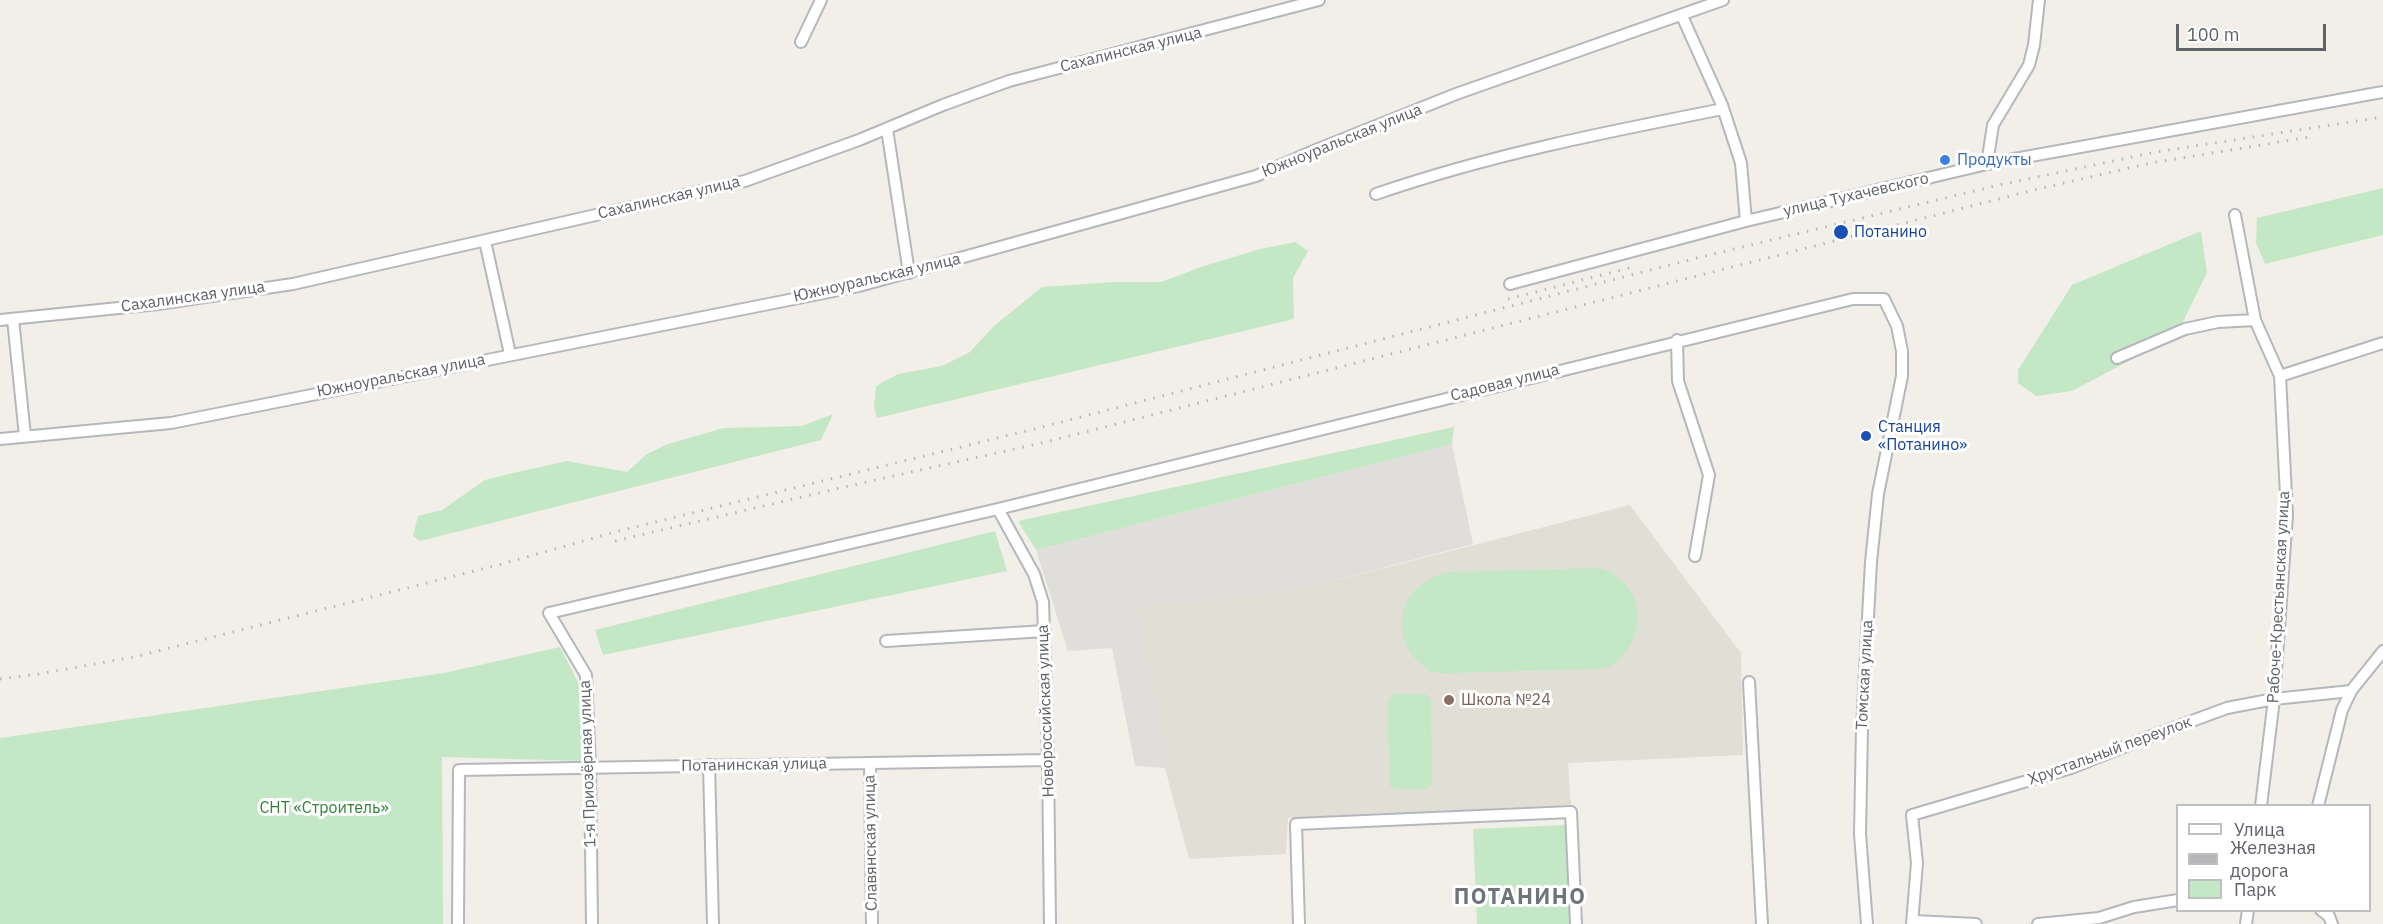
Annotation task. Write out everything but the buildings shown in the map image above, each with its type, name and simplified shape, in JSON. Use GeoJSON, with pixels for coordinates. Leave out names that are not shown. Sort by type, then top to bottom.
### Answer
{"type":"FeatureCollection","features":[{"type":"Feature","properties":{"kind":"street"},"geometry":{"type":"LineString","coordinates":[[801,42],[821,0]]}},
{"type":"Feature","properties":{"kind":"street","name":"Сахалинская улица"},"geometry":{"type":"LineString","coordinates":[[0,320],[158,304],[293,284],[745,181],[1009,81],[1319,0]]}},
{"type":"Feature","properties":{"kind":"street","name":"Южноуральская улица"},"geometry":{"type":"LineString","coordinates":[[0,439],[171,423],[859,286],[1256,176],[1456,94],[1723,0]]}},
{"type":"Feature","properties":{"kind":"street"},"geometry":{"type":"LineString","coordinates":[[1987,164],[1993,125],[2029,64],[2034,45],[2039,0]]}},
{"type":"Feature","properties":{"kind":"street"},"geometry":{"type":"LineString","coordinates":[[1682,16],[1723,109],[1741,163],[1746,221]]}},
{"type":"Feature","properties":{"kind":"street","name":"улица Тухачевского"},"geometry":{"type":"LineString","coordinates":[[1510,285],[1746,221],[1987,164],[2383,92]]}},
{"type":"Feature","properties":{"kind":"street"},"geometry":{"type":"LineString","coordinates":[[1376,194],[1462,166],[1587,136],[1723,109]]}},
{"type":"Feature","properties":{"kind":"street"},"geometry":{"type":"LineString","coordinates":[[887,129],[909,273]]}},
{"type":"Feature","properties":{"kind":"street","name":"Рабоче-Крестьянская улица"},"geometry":{"type":"LineString","coordinates":[[2235,215],[2256,320],[2280,376],[2287,515],[2274,699],[2261,804]]}},
{"type":"Feature","properties":{"kind":"street"},"geometry":{"type":"LineString","coordinates":[[485,240],[510,354]]}},
{"type":"Feature","properties":{"kind":"street","name":"Садовая улица"},"geometry":{"type":"LineString","coordinates":[[549,613],[998,509],[1677,340],[1853,299],[1884,299],[1897,326],[1902,351],[1902,376],[1891,428]]}},
{"type":"Feature","properties":{"kind":"street"},"geometry":{"type":"LineString","coordinates":[[13,319],[25,436]]}},
{"type":"Feature","properties":{"kind":"street"},"geometry":{"type":"LineString","coordinates":[[2117,358],[2185,329],[2218,322],[2256,320]]}},
{"type":"Feature","properties":{"kind":"street"},"geometry":{"type":"LineString","coordinates":[[1677,340],[1678,381],[1709,475],[1695,556]]}},
{"type":"Feature","properties":{"kind":"street"},"geometry":{"type":"LineString","coordinates":[[2280,376],[2383,343]]}},
{"type":"Feature","properties":{"kind":"street","name":"Томская улица"},"geometry":{"type":"LineString","coordinates":[[1867,924],[1860,834],[1864,695],[1871,562],[1878,494],[1891,428]]}},
{"type":"Feature","properties":{"kind":"street","name":"Новороссийская улица"},"geometry":{"type":"LineString","coordinates":[[998,509],[1034,574],[1043,602],[1050,924]]}},
{"type":"Feature","properties":{"kind":"street","name":"1-я Приозёрная улица"},"geometry":{"type":"LineString","coordinates":[[549,613],[586,675],[592,924]]}},
{"type":"Feature","properties":{"kind":"street"},"geometry":{"type":"LineString","coordinates":[[886,641],[1045,631]]}},
{"type":"Feature","properties":{"kind":"street"},"geometry":{"type":"LineString","coordinates":[[2319,804],[2342,711],[2351,691],[2383,651]]}},
{"type":"Feature","properties":{"kind":"street"},"geometry":{"type":"LineString","coordinates":[[1749,682],[1762,924]]}},
{"type":"Feature","properties":{"kind":"street","name":"Хрустальный переулок"},"geometry":{"type":"LineString","coordinates":[[1913,923],[1917,862],[1912,814],[2072,768],[2227,708],[2274,699],[2351,691]]}},
{"type":"Feature","properties":{"kind":"street","name":"Потанинская улица"},"geometry":{"type":"LineString","coordinates":[[458,924],[459,770],[1048,759]]}},
{"type":"Feature","properties":{"kind":"street","name":"Славянская улица"},"geometry":{"type":"LineString","coordinates":[[870,762],[872,924]]}},
{"type":"Feature","properties":{"kind":"street"},"geometry":{"type":"LineString","coordinates":[[710,765],[713,924]]}},
{"type":"Feature","properties":{"kind":"street"},"geometry":{"type":"LineString","coordinates":[[1299,924],[1296,824],[1571,812],[1576,924]]}},
{"type":"Feature","properties":{"kind":"street"},"geometry":{"type":"LineString","coordinates":[[2038,924],[2099,921],[2134,907],[2176,900]]}},
{"type":"Feature","properties":{"kind":"street"},"geometry":{"type":"LineString","coordinates":[[2323,912],[2329,916],[2332,924]]}},
{"type":"Feature","properties":{"kind":"street"},"geometry":{"type":"LineString","coordinates":[[1913,923],[1976,924]]}},
{"type":"Feature","properties":{"kind":"shaded area"},"geometry":{"type":"Polygon","coordinates":[[[1452,444],[1473,544],[1306,588],[1137,609],[1166,747],[1165,768],[1135,766],[1112,648],[1068,651],[1036,550],[1452,444]]]}},
{"type":"Feature","properties":{"kind":"shaded area","name":"Школа №24"},"geometry":{"type":"Polygon","coordinates":[[[1630,505],[1741,653],[1743,755],[1568,763],[1571,805],[1288,818],[1286,854],[1189,859],[1165,768],[1166,747],[1137,609],[1306,588],[1630,505]]]}},
{"type":"Feature","properties":{"kind":"green space"},"geometry":{"type":"Polygon","coordinates":[[[2383,188],[2383,235],[2265,264],[2256,243],[2257,218],[2383,188]]]}},
{"type":"Feature","properties":{"kind":"green space"},"geometry":{"type":"Polygon","coordinates":[[[2201,231],[2207,273],[2176,336],[2072,391],[2036,396],[2018,383],[2018,370],[2072,285],[2201,231]]]}},
{"type":"Feature","properties":{"kind":"green space"},"geometry":{"type":"Polygon","coordinates":[[[1295,242],[1308,251],[1293,278],[1294,319],[877,418],[874,407],[876,386],[898,374],[942,366],[970,352],[994,326],[1042,287],[1114,282],[1161,282],[1260,249],[1295,242]]]}},
{"type":"Feature","properties":{"kind":"green space"},"geometry":{"type":"Polygon","coordinates":[[[833,414],[821,440],[420,541],[413,536],[418,516],[442,510],[485,480],[567,461],[627,472],[647,454],[668,444],[724,428],[802,426],[833,414]]]}},
{"type":"Feature","properties":{"kind":"green space"},"geometry":{"type":"Polygon","coordinates":[[[1454,427],[1452,444],[1036,550],[1018,521],[1454,427]]]}},
{"type":"Feature","properties":{"kind":"green space"},"geometry":{"type":"Polygon","coordinates":[[[995,531],[1007,571],[603,655],[595,630],[995,531]]]}},
{"type":"Feature","properties":{"kind":"green space"},"geometry":{"type":"Polygon","coordinates":[[[1599,568],[1625,583],[1637,608],[1635,636],[1618,661],[1608,667],[1436,673],[1429,671],[1412,655],[1403,637],[1402,618],[1408,599],[1421,585],[1445,572],[1599,568]]]}},
{"type":"Feature","properties":{"kind":"green space","name":"СНТ «Строитель»"},"geometry":{"type":"Polygon","coordinates":[[[560,647],[583,692],[585,761],[442,757],[443,924],[0,924],[0,738],[444,673],[560,647]]]}},
{"type":"Feature","properties":{"kind":"green space"},"geometry":{"type":"Polygon","coordinates":[[[1395,694],[1426,694],[1431,700],[1432,784],[1427,789],[1395,789],[1389,785],[1388,700],[1395,694]]]}},
{"type":"Feature","properties":{"kind":"green space"},"geometry":{"type":"Polygon","coordinates":[[[1567,825],[1571,924],[1477,924],[1473,829],[1567,825]]]}},
{"type":"Feature","properties":{"kind":"railway"},"geometry":{"type":"LineString","coordinates":[[0,679],[134,657],[498,565],[615,532],[1034,429],[1697,258],[1999,185],[2156,152],[2383,117]]}},
{"type":"Feature","properties":{"kind":"railway"},"geometry":{"type":"LineString","coordinates":[[615,541],[1046,442],[2034,190],[2151,163],[2310,137]]}},
{"type":"Feature","properties":{"kind":"railway"},"geometry":{"type":"LineString","coordinates":[[1508,299],[1633,267]]}},
{"type":"Feature","properties":{"kind":"place","name":"Продукты"},"geometry":{"type":"Point","coordinates":[1945,160]}},
{"type":"Feature","properties":{"kind":"place","name":"Потанино"},"geometry":{"type":"Point","coordinates":[1841,232]}},
{"type":"Feature","properties":{"kind":"place","name":"Станция «Потанино»"},"geometry":{"type":"Point","coordinates":[1866,436]}},
{"type":"Feature","properties":{"kind":"place","name":"Школа №24"},"geometry":{"type":"Point","coordinates":[1449,700]}},
{"type":"Feature","properties":{"kind":"district","name":"ПОТАНИНО"},"geometry":{"type":"Point","coordinates":[1520,898]}}]}
